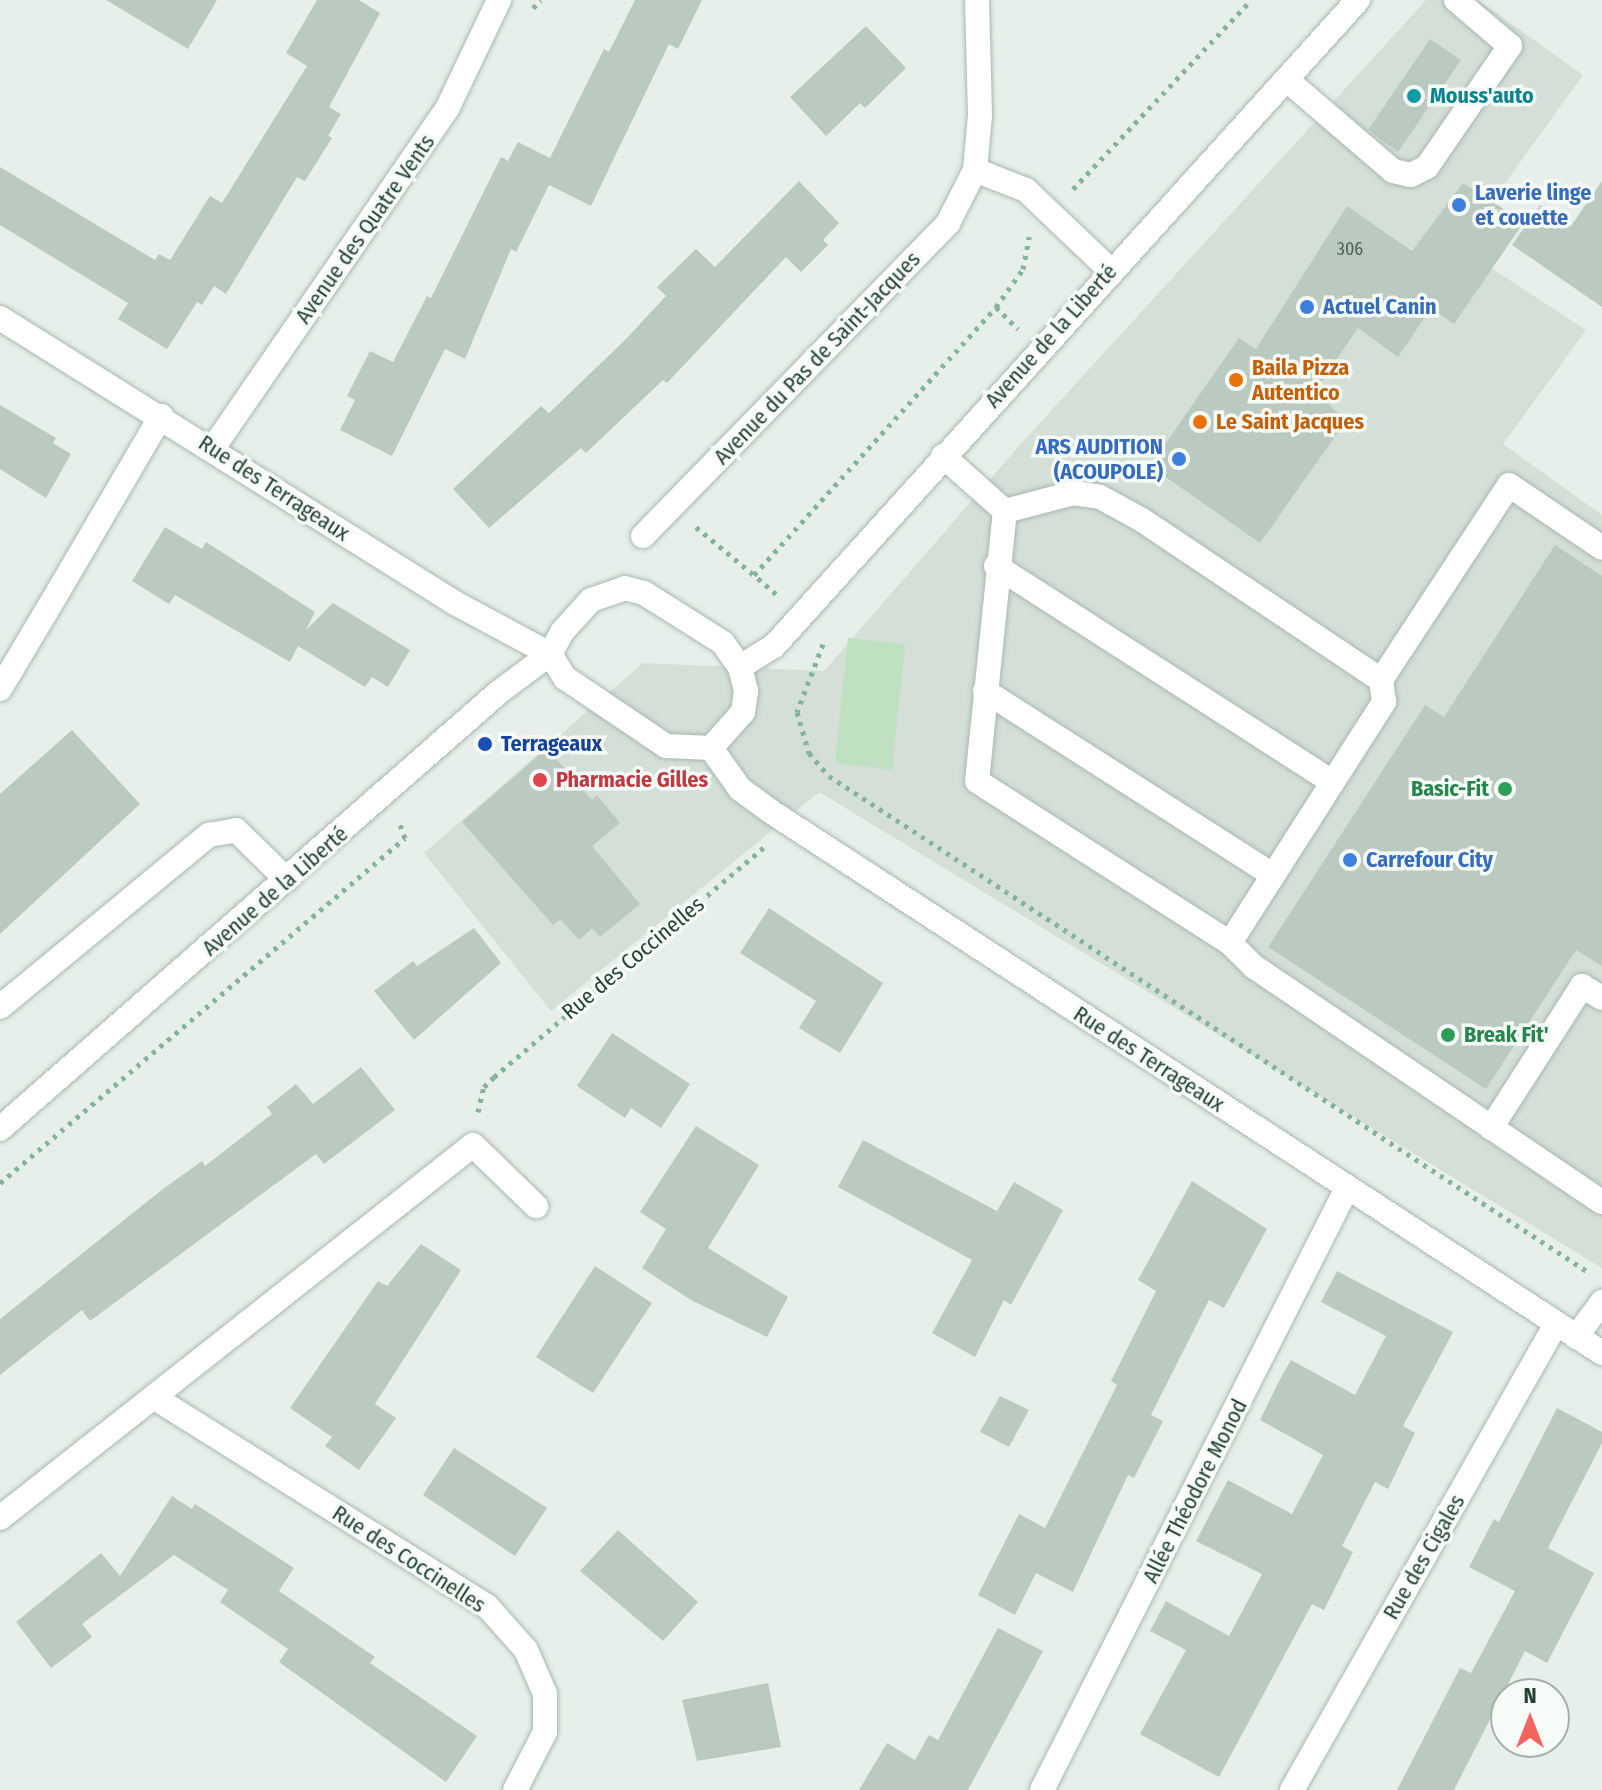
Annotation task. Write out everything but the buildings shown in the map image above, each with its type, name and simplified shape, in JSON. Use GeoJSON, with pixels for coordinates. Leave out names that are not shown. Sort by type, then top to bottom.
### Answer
{"type":"FeatureCollection","features":[{"type":"Feature","properties":{"kind":"street","name":"Avenue des Quatre Vents"},"geometry":{"type":"LineString","coordinates":[[213,448],[448,107],[499,0]]}},
{"type":"Feature","properties":{"kind":"street","name":"Avenue du Pas de Saint-Jacques"},"geometry":{"type":"LineString","coordinates":[[643,536],[948,223],[975,170],[980,115],[977,0]]}},
{"type":"Feature","properties":{"kind":"street","name":"Avenue de la Liberté"},"geometry":{"type":"LineString","coordinates":[[740,667],[774,646],[1358,0]]}},
{"type":"Feature","properties":{"kind":"street"},"geometry":{"type":"LineString","coordinates":[[1287,80],[1349,138],[1393,171],[1411,175],[1427,167],[1510,46],[1456,0]]}},
{"type":"Feature","properties":{"kind":"street"},"geometry":{"type":"LineString","coordinates":[[975,170],[1026,190],[1111,271]]}},
{"type":"Feature","properties":{"kind":"street","name":"Rue des Terrageaux"},"geometry":{"type":"LineString","coordinates":[[0,318],[213,448],[455,603],[550,654]]}},
{"type":"Feature","properties":{"kind":"street"},"geometry":{"type":"LineString","coordinates":[[0,689],[161,416]]}},
{"type":"Feature","properties":{"kind":"street"},"geometry":{"type":"LineString","coordinates":[[943,456],[1005,511]]}},
{"type":"Feature","properties":{"kind":"street"},"geometry":{"type":"LineString","coordinates":[[1230,943],[1384,702],[1381,680],[1509,485],[1602,548]]}},
{"type":"Feature","properties":{"kind":"street"},"geometry":{"type":"LineString","coordinates":[[1005,511],[1073,493],[1100,497],[1381,680]]}},
{"type":"Feature","properties":{"kind":"street"},"geometry":{"type":"LineString","coordinates":[[1005,511],[996,566],[977,781],[1230,943],[1253,966],[1602,1202]]}},
{"type":"Feature","properties":{"kind":"street"},"geometry":{"type":"LineString","coordinates":[[996,566],[1332,782]]}},
{"type":"Feature","properties":{"kind":"street"},"geometry":{"type":"LineString","coordinates":[[625,588],[644,593],[723,643],[740,667],[746,691],[743,712],[711,748],[666,746],[565,678],[550,654],[562,632],[591,600],[625,588]]}},
{"type":"Feature","properties":{"kind":"street","name":"Avenue de la Liberté"},"geometry":{"type":"LineString","coordinates":[[0,1129],[390,791],[499,692],[550,654]]}},
{"type":"Feature","properties":{"kind":"street"},"geometry":{"type":"LineString","coordinates":[[985,691],[1273,875]]}},
{"type":"Feature","properties":{"kind":"street","name":"Rue des Terrageaux"},"geometry":{"type":"LineString","coordinates":[[711,748],[740,789],[1346,1190],[1602,1353]]}},
{"type":"Feature","properties":{"kind":"street"},"geometry":{"type":"LineString","coordinates":[[0,1007],[209,835],[236,830],[287,880]]}},
{"type":"Feature","properties":{"kind":"street"},"geometry":{"type":"LineString","coordinates":[[1491,1128],[1582,986],[1602,998]]}},
{"type":"Feature","properties":{"kind":"street"},"geometry":{"type":"LineString","coordinates":[[0,1518],[473,1145],[536,1206]]}},
{"type":"Feature","properties":{"kind":"street","name":"Allée Théodore Monod"},"geometry":{"type":"LineString","coordinates":[[1042,1790],[1346,1190]]}},
{"type":"Feature","properties":{"kind":"street","name":"Rue des Cigales"},"geometry":{"type":"LineString","coordinates":[[1292,1790],[1566,1330],[1602,1302]]}},
{"type":"Feature","properties":{"kind":"street","name":"Rue des Coccinelles"},"geometry":{"type":"LineString","coordinates":[[155,1398],[487,1606],[526,1650],[545,1694],[545,1732],[515,1790]]}},
{"type":"Feature","properties":{"kind":"path"},"geometry":{"type":"LineString","coordinates":[[754,575],[996,307],[1023,269],[1029,235],[1251,0]]}},
{"type":"Feature","properties":{"kind":"path"},"geometry":{"type":"LineString","coordinates":[[671,508],[801,615],[823,646],[802,690],[799,731],[829,776],[1602,1282]]}},
{"type":"Feature","properties":{"kind":"path"},"geometry":{"type":"LineString","coordinates":[[0,1183],[405,838],[390,791]]}},
{"type":"Feature","properties":{"kind":"path","name":"Rue des Coccinelles"},"geometry":{"type":"LineString","coordinates":[[473,1145],[484,1087],[792,824]]}},
{"type":"Feature","properties":{"kind":"shaded area"},"geometry":{"type":"Polygon","coordinates":[[[1426,0],[1478,0],[1583,75],[1459,247],[1586,330],[1503,444],[1602,515],[1602,1268],[819,792],[551,1011],[424,853],[643,663],[824,671],[1018,447],[1426,0]]]}},
{"type":"Feature","properties":{"kind":"green space"},"geometry":{"type":"Polygon","coordinates":[[[848,638],[905,644],[892,770],[835,763],[848,638]]]}},
{"type":"Feature","properties":{"kind":"place","name":"Mouss'auto"},"geometry":{"type":"Point","coordinates":[1414,96]}},
{"type":"Feature","properties":{"kind":"place","name":"Laverie linge et couette"},"geometry":{"type":"Point","coordinates":[1459,205]}},
{"type":"Feature","properties":{"kind":"place","name":"Actuel Canin"},"geometry":{"type":"Point","coordinates":[1307,307]}},
{"type":"Feature","properties":{"kind":"place","name":"Baila Pizza Autentico"},"geometry":{"type":"Point","coordinates":[1236,380]}},
{"type":"Feature","properties":{"kind":"place","name":"Le Saint Jacques"},"geometry":{"type":"Point","coordinates":[1200,422]}},
{"type":"Feature","properties":{"kind":"place","name":"ARS AUDITION (ACOUPOLE)"},"geometry":{"type":"Point","coordinates":[1179,459]}},
{"type":"Feature","properties":{"kind":"place","name":"Terrageaux"},"geometry":{"type":"Point","coordinates":[485,744]}},
{"type":"Feature","properties":{"kind":"place","name":"Pharmacie Gilles"},"geometry":{"type":"Point","coordinates":[540,780]}},
{"type":"Feature","properties":{"kind":"place","name":"Basic-Fit"},"geometry":{"type":"Point","coordinates":[1505,789]}},
{"type":"Feature","properties":{"kind":"place","name":"Carrefour City"},"geometry":{"type":"Point","coordinates":[1350,860]}},
{"type":"Feature","properties":{"kind":"place","name":"Break Fit'"},"geometry":{"type":"Point","coordinates":[1448,1035]}}]}
